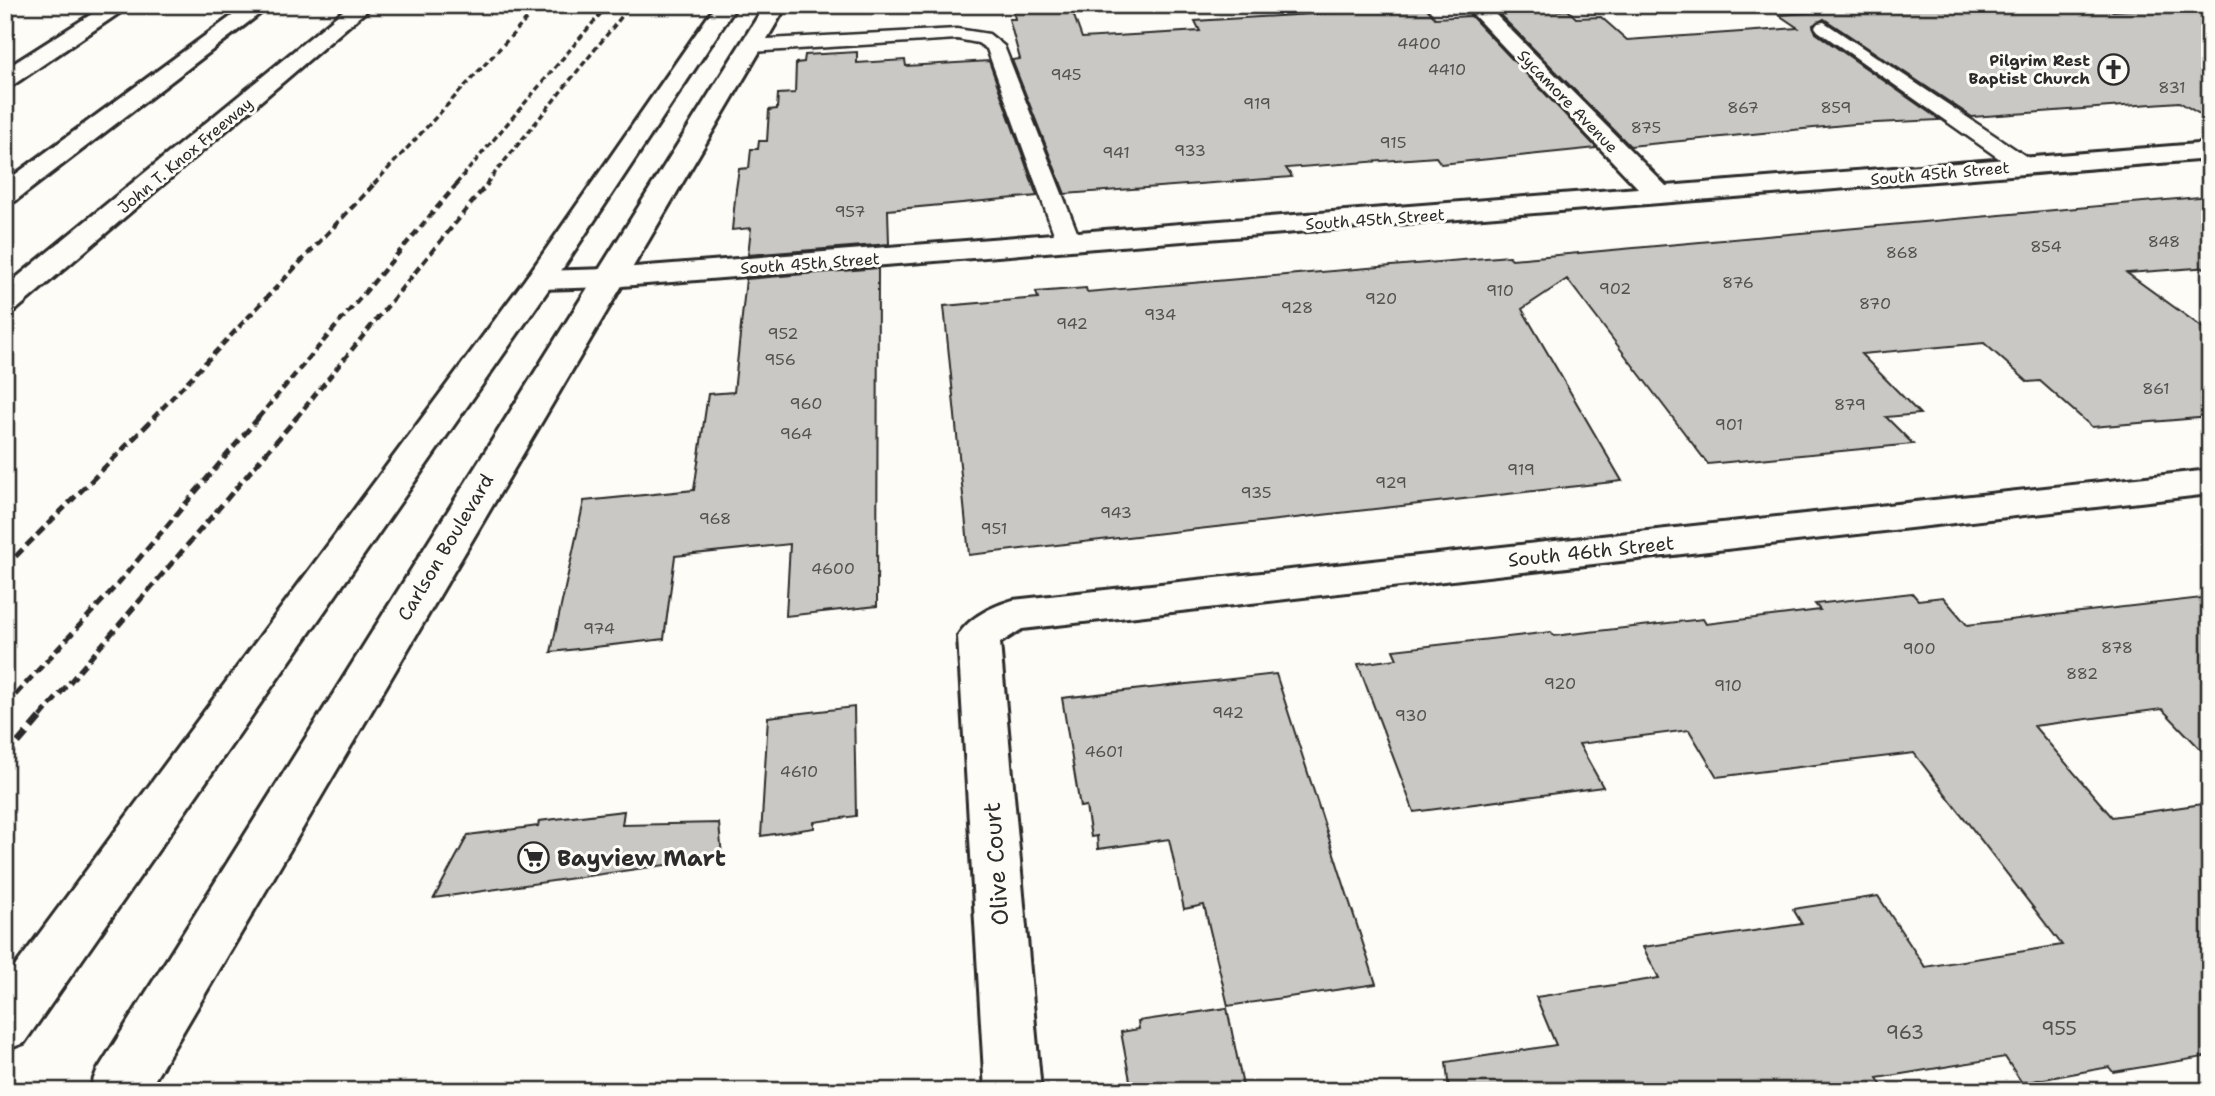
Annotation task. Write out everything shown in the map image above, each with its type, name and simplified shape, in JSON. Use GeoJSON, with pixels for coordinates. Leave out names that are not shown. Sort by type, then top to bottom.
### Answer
{"type":"FeatureCollection","features":[{"type":"Feature","properties":{"kind":"main road"},"geometry":{"type":"LineString","coordinates":[[5,80],[121,5]]}},
{"type":"Feature","properties":{"kind":"main road"},"geometry":{"type":"LineString","coordinates":[[5,195],[261,5]]}},
{"type":"Feature","properties":{"kind":"main road","name":"John T. Knox Freeway"},"geometry":{"type":"LineString","coordinates":[[5,303],[363,5]]}},
{"type":"Feature","properties":{"kind":"main road"},"geometry":{"type":"LineString","coordinates":[[5,1024],[540,280],[727,5]]}},
{"type":"Feature","properties":{"kind":"main road","name":"Carlson Boulevard"},"geometry":{"type":"LineString","coordinates":[[117,1091],[776,5]]}},
{"type":"Feature","properties":{"kind":"main road","name":"Sycamore Avenue"},"geometry":{"type":"LineString","coordinates":[[1474,5],[1661,196]]}},
{"type":"Feature","properties":{"kind":"main road","name":"South 45th Street"},"geometry":{"type":"LineString","coordinates":[[540,280],[609,278],[2207,153]]}},
{"type":"Feature","properties":{"kind":"main road","name":"South 46th Street"},"geometry":{"type":"LineString","coordinates":[[979,636],[1013,615],[2210,482]]}},
{"type":"Feature","properties":{"kind":"main road","name":"Olive Court"},"geometry":{"type":"LineString","coordinates":[[979,636],[1013,1091]]}},
{"type":"Feature","properties":{"kind":"lane"},"geometry":{"type":"LineString","coordinates":[[1824,27],[2025,166]]}},
{"type":"Feature","properties":{"kind":"lane"},"geometry":{"type":"LineString","coordinates":[[751,46],[957,34],[983,38],[995,46],[1069,242]]}},
{"type":"Feature","properties":{"kind":"building"},"geometry":{"type":"Polygon","coordinates":[[[1012,5],[1070,5],[1082,38],[1200,31],[1195,21],[1358,11],[1353,5],[1424,5],[1435,18],[1471,16],[1597,148],[1441,164],[1436,157],[1286,168],[1292,177],[1065,194],[1012,60],[1020,59],[1009,19],[1015,19],[1012,5]]]}},
{"type":"Feature","properties":{"kind":"building"},"geometry":{"type":"Polygon","coordinates":[[[1825,5],[2102,5],[2113,11],[2210,5],[2210,120],[2179,102],[1972,117],[1824,19],[1813,25],[1816,33],[1940,120],[1855,124],[1630,146],[1499,14],[1568,10],[1576,18],[1601,17],[1627,40],[1798,28],[1779,15],[1833,11],[1825,5]]]}},
{"type":"Feature","properties":{"kind":"building"},"geometry":{"type":"Polygon","coordinates":[[[857,52],[857,63],[905,60],[906,66],[989,61],[1037,196],[888,210],[889,244],[748,255],[751,228],[732,230],[736,189],[739,169],[749,168],[751,149],[758,149],[759,141],[767,141],[769,110],[777,109],[778,94],[795,93],[796,63],[804,62],[805,55],[857,52]]]}},
{"type":"Feature","properties":{"kind":"building"},"geometry":{"type":"Polygon","coordinates":[[[2210,196],[2210,267],[2127,273],[2210,333],[2210,417],[2092,427],[2040,381],[2028,382],[1984,343],[1861,354],[1920,414],[1886,417],[1913,444],[1708,464],[1567,279],[1522,309],[1622,481],[969,555],[944,306],[1038,298],[1036,292],[1086,288],[1087,292],[1509,256],[1512,259],[2210,196]]]}},
{"type":"Feature","properties":{"kind":"building"},"geometry":{"type":"Polygon","coordinates":[[[878,268],[877,606],[786,616],[790,544],[675,556],[664,639],[551,652],[584,501],[694,490],[708,394],[734,392],[746,279],[878,268]]]}},
{"type":"Feature","properties":{"kind":"building"},"geometry":{"type":"Polygon","coordinates":[[[1912,593],[1918,600],[1943,597],[1967,625],[2210,597],[2210,759],[2162,709],[2034,726],[2112,817],[2210,803],[2210,1056],[2113,1072],[2109,1067],[2022,1083],[2005,1057],[1877,1078],[1885,1091],[1449,1091],[1446,1062],[1556,1045],[1536,997],[1659,978],[1643,947],[1802,924],[1793,909],[1878,896],[1925,967],[2062,945],[1914,753],[1717,777],[1689,730],[1579,744],[1603,787],[1414,812],[1358,664],[1397,659],[1393,650],[1551,632],[1554,636],[1703,619],[1706,624],[1820,610],[1815,604],[1912,593]]]}},
{"type":"Feature","properties":{"kind":"building"},"geometry":{"type":"Polygon","coordinates":[[[1276,674],[1376,984],[1228,1006],[1204,905],[1184,909],[1169,839],[1098,849],[1097,836],[1091,837],[1086,806],[1080,807],[1062,698],[1276,674]]]}},
{"type":"Feature","properties":{"kind":"building"},"geometry":{"type":"Polygon","coordinates":[[[854,707],[856,816],[814,822],[814,828],[761,836],[768,717],[854,707]]]}},
{"type":"Feature","properties":{"kind":"building"},"geometry":{"type":"Polygon","coordinates":[[[624,811],[622,825],[719,823],[722,857],[434,898],[468,835],[538,826],[539,821],[624,811]]]}},
{"type":"Feature","properties":{"kind":"building"},"geometry":{"type":"Polygon","coordinates":[[[1227,1008],[1244,1091],[1132,1091],[1121,1032],[1139,1029],[1138,1021],[1227,1008]]]}},
{"type":"Feature","properties":{"kind":"railway"},"geometry":{"type":"LineString","coordinates":[[374,184],[540,5]]}},
{"type":"Feature","properties":{"kind":"railway"},"geometry":{"type":"LineString","coordinates":[[456,184],[608,5]]}},
{"type":"Feature","properties":{"kind":"railway"},"geometry":{"type":"LineString","coordinates":[[486,184],[631,5]]}},
{"type":"Feature","properties":{"kind":"railway"},"geometry":{"type":"LineString","coordinates":[[153,418],[375,183]]}},
{"type":"Feature","properties":{"kind":"railway"},"geometry":{"type":"LineString","coordinates":[[258,418],[458,183]]}},
{"type":"Feature","properties":{"kind":"railway"},"geometry":{"type":"LineString","coordinates":[[296,418],[488,183]]}},
{"type":"Feature","properties":{"kind":"railway"},"geometry":{"type":"LineString","coordinates":[[5,567],[155,417]]}},
{"type":"Feature","properties":{"kind":"railway"},"geometry":{"type":"LineString","coordinates":[[5,706],[115,587],[259,417]]}},
{"type":"Feature","properties":{"kind":"railway"},"geometry":{"type":"LineString","coordinates":[[40,717],[297,417]]}},
{"type":"Feature","properties":{"kind":"railway"},"geometry":{"type":"LineString","coordinates":[[5,758],[42,715]]}},
{"type":"Feature","properties":{"kind":"place","name":"Pilgrim Rest Baptist Church"},"geometry":{"type":"Point","coordinates":[2113,69]}},
{"type":"Feature","properties":{"kind":"place","name":"Bayview Mart"},"geometry":{"type":"Point","coordinates":[534,858]}}]}
